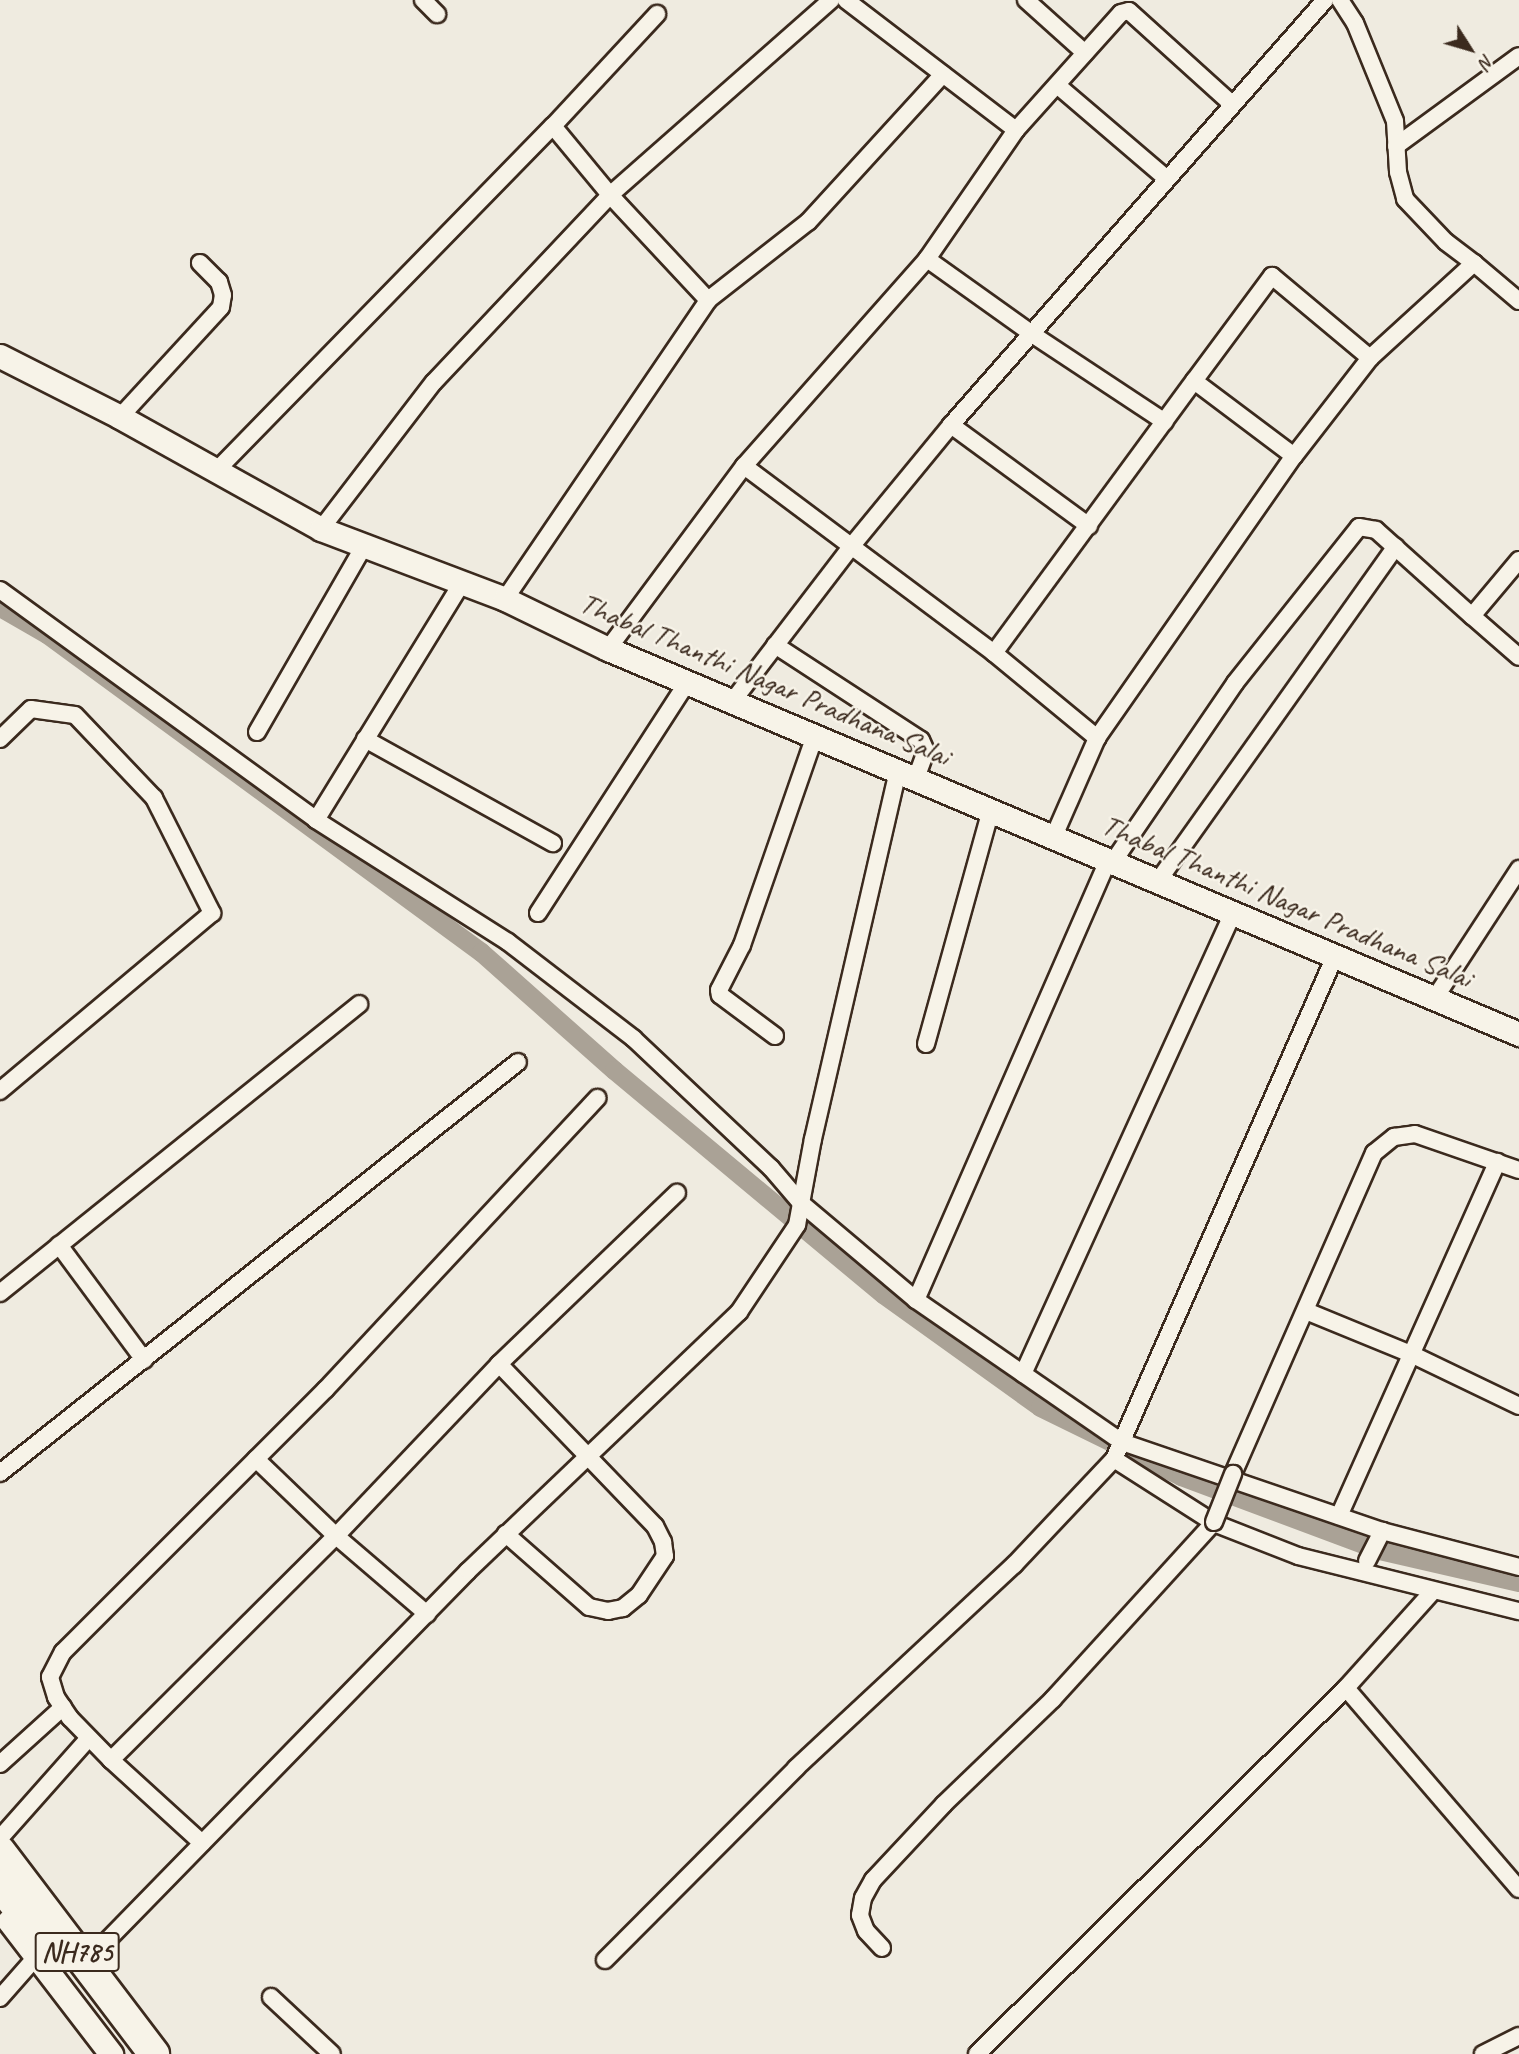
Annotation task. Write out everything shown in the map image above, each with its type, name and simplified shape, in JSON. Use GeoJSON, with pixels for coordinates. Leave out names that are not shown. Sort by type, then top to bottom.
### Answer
{"type":"FeatureCollection","features":[{"type":"Feature","properties":{"kind":"highway","name":"NH785"},"geometry":{"type":"LineString","coordinates":[[0,1841],[154,2054]]}},
{"type":"Feature","properties":{"kind":"highway","name":"NH785"},"geometry":{"type":"LineString","coordinates":[[0,1885],[128,2054]]}},
{"type":"Feature","properties":{"kind":"main road","name":"Thabal Thanthi Nagar Pradhana Salai"},"geometry":{"type":"LineString","coordinates":[[0,356],[120,417],[321,529],[505,599],[608,649],[1519,1034]]}},
{"type":"Feature","properties":{"kind":"main road"},"geometry":{"type":"LineString","coordinates":[[0,1841],[92,1956],[164,2054]]}},
{"type":"Feature","properties":{"kind":"main road"},"geometry":{"type":"LineString","coordinates":[[0,1909],[111,2054]]}},
{"type":"Feature","properties":{"kind":"street"},"geometry":{"type":"LineString","coordinates":[[423,0],[437,14]]}},
{"type":"Feature","properties":{"kind":"street"},"geometry":{"type":"LineString","coordinates":[[321,529],[434,382],[610,195],[831,0]]}},
{"type":"Feature","properties":{"kind":"street"},"geometry":{"type":"LineString","coordinates":[[846,0],[1016,130]]}},
{"type":"Feature","properties":{"kind":"street"},"geometry":{"type":"LineString","coordinates":[[1026,0],[1085,53]]}},
{"type":"Feature","properties":{"kind":"street"},"geometry":{"type":"LineString","coordinates":[[1340,0],[1355,23],[1395,121],[1398,172],[1405,199],[1446,242],[1519,301]]}},
{"type":"Feature","properties":{"kind":"street"},"geometry":{"type":"LineString","coordinates":[[732,702],[850,548],[951,425],[1319,2]]}},
{"type":"Feature","properties":{"kind":"street"},"geometry":{"type":"LineString","coordinates":[[608,649],[744,466],[927,259],[1016,130],[1121,13],[1129,11],[1232,104]]}},
{"type":"Feature","properties":{"kind":"street"},"geometry":{"type":"LineString","coordinates":[[215,472],[553,126],[657,15]]}},
{"type":"Feature","properties":{"kind":"street"},"geometry":{"type":"LineString","coordinates":[[1396,146],[1519,56]]}},
{"type":"Feature","properties":{"kind":"street"},"geometry":{"type":"LineString","coordinates":[[505,599],[708,300],[808,222],[943,74]]}},
{"type":"Feature","properties":{"kind":"street"},"geometry":{"type":"LineString","coordinates":[[1056,85],[1166,178]]}},
{"type":"Feature","properties":{"kind":"street"},"geometry":{"type":"LineString","coordinates":[[553,126],[610,195],[708,300]]}},
{"type":"Feature","properties":{"kind":"street"},"geometry":{"type":"LineString","coordinates":[[927,259],[1032,334],[1165,422]]}},
{"type":"Feature","properties":{"kind":"street"},"geometry":{"type":"LineString","coordinates":[[120,417],[221,307],[223,295],[219,282],[200,263]]}},
{"type":"Feature","properties":{"kind":"street"},"geometry":{"type":"LineString","coordinates":[[1054,836],[1097,737],[1294,456],[1370,358],[1474,263]]}},
{"type":"Feature","properties":{"kind":"street"},"geometry":{"type":"LineString","coordinates":[[994,653],[1272,276],[1370,358]]}},
{"type":"Feature","properties":{"kind":"street"},"geometry":{"type":"LineString","coordinates":[[1195,381],[1294,456]]}},
{"type":"Feature","properties":{"kind":"street"},"geometry":{"type":"LineString","coordinates":[[951,425],[1088,526]]}},
{"type":"Feature","properties":{"kind":"street"},"geometry":{"type":"LineString","coordinates":[[744,466],[850,548],[994,653],[1097,737]]}},
{"type":"Feature","properties":{"kind":"street"},"geometry":{"type":"LineString","coordinates":[[916,1300],[1111,861],[1235,683],[1353,532],[1366,526],[1376,530],[1519,657]]}},
{"type":"Feature","properties":{"kind":"street"},"geometry":{"type":"LineString","coordinates":[[257,732],[365,546]]}},
{"type":"Feature","properties":{"kind":"street"},"geometry":{"type":"LineString","coordinates":[[1158,881],[1395,547]]}},
{"type":"Feature","properties":{"kind":"street"},"geometry":{"type":"LineString","coordinates":[[1472,616],[1519,560]]}},
{"type":"Feature","properties":{"kind":"street"},"geometry":{"type":"LineString","coordinates":[[316,820],[462,583]]}},
{"type":"Feature","properties":{"kind":"street"},"geometry":{"type":"LineString","coordinates":[[0,590],[316,820],[508,942],[633,1038],[771,1168],[801,1203],[916,1300],[1023,1374],[1214,1523],[1298,1556],[1519,1611]]}},
{"type":"Feature","properties":{"kind":"street"},"geometry":{"type":"LineString","coordinates":[[92,1956],[506,1534],[739,1312],[797,1225],[813,1139],[907,774],[926,751],[921,740],[775,645]]}},
{"type":"Feature","properties":{"kind":"street"},"geometry":{"type":"LineString","coordinates":[[538,913],[688,681]]}},
{"type":"Feature","properties":{"kind":"street"},"geometry":{"type":"LineString","coordinates":[[0,739],[31,709],[75,715],[154,798],[212,913],[0,1091]]}},
{"type":"Feature","properties":{"kind":"street"},"geometry":{"type":"LineString","coordinates":[[775,1036],[720,995],[719,990],[742,945],[815,735]]}},
{"type":"Feature","properties":{"kind":"street"},"geometry":{"type":"LineString","coordinates":[[365,739],[552,843]]}},
{"type":"Feature","properties":{"kind":"street"},"geometry":{"type":"LineString","coordinates":[[926,1044],[991,810]]}},
{"type":"Feature","properties":{"kind":"street"},"geometry":{"type":"LineString","coordinates":[[1434,998],[1519,869]]}},
{"type":"Feature","properties":{"kind":"street"},"geometry":{"type":"LineString","coordinates":[[1023,1374],[1233,913]]}},
{"type":"Feature","properties":{"kind":"street"},"geometry":{"type":"LineString","coordinates":[[605,1960],[796,1768],[1014,1565],[1118,1450],[1335,956]]}},
{"type":"Feature","properties":{"kind":"street"},"geometry":{"type":"LineString","coordinates":[[0,1293],[359,1004]]}},
{"type":"Feature","properties":{"kind":"street"},"geometry":{"type":"LineString","coordinates":[[0,1473],[518,1062]]}},
{"type":"Feature","properties":{"kind":"street"},"geometry":{"type":"LineString","coordinates":[[202,1843],[111,1760],[63,1707],[50,1676],[62,1652],[256,1459],[597,1098]]}},
{"type":"Feature","properties":{"kind":"street"},"geometry":{"type":"LineString","coordinates":[[882,1948],[866,1931],[860,1915],[863,1898],[873,1880],[944,1804],[1052,1699],[1214,1523],[1374,1153],[1394,1136],[1415,1134],[1519,1170]]}},
{"type":"Feature","properties":{"kind":"street"},"geometry":{"type":"LineString","coordinates":[[1339,1516],[1497,1162]]}},
{"type":"Feature","properties":{"kind":"street"},"geometry":{"type":"LineString","coordinates":[[111,1760],[336,1536],[499,1364],[677,1193]]}},
{"type":"Feature","properties":{"kind":"street"},"geometry":{"type":"LineString","coordinates":[[59,1245],[144,1360]]}},
{"type":"Feature","properties":{"kind":"street"},"geometry":{"type":"LineString","coordinates":[[1306,1311],[1410,1354],[1519,1406]]}},
{"type":"Feature","properties":{"kind":"street"},"geometry":{"type":"LineString","coordinates":[[499,1364],[586,1458],[654,1526],[663,1542],[665,1556],[639,1595],[623,1608],[608,1611],[589,1607],[506,1534]]}},
{"type":"Feature","properties":{"kind":"street"},"geometry":{"type":"LineString","coordinates":[[1118,1450],[1169,1460],[1339,1516],[1380,1535],[1519,1567]]}},
{"type":"Feature","properties":{"kind":"street"},"geometry":{"type":"LineString","coordinates":[[256,1459],[336,1536],[427,1614]]}},
{"type":"Feature","properties":{"kind":"street"},"geometry":{"type":"LineString","coordinates":[[1367,1561],[1380,1535]]}},
{"type":"Feature","properties":{"kind":"street"},"geometry":{"type":"LineString","coordinates":[[977,2054],[1346,1688],[1433,1591]]}},
{"type":"Feature","properties":{"kind":"street"},"geometry":{"type":"LineString","coordinates":[[1346,1688],[1519,1889]]}},
{"type":"Feature","properties":{"kind":"street"},"geometry":{"type":"LineString","coordinates":[[0,1764],[63,1707]]}},
{"type":"Feature","properties":{"kind":"street"},"geometry":{"type":"LineString","coordinates":[[0,1841],[89,1738]]}},
{"type":"Feature","properties":{"kind":"street"},"geometry":{"type":"LineString","coordinates":[[0,1998],[36,1957]]}},
{"type":"Feature","properties":{"kind":"street"},"geometry":{"type":"LineString","coordinates":[[271,1997],[332,2054]]}},
{"type":"Feature","properties":{"kind":"street"},"geometry":{"type":"LineString","coordinates":[[1483,2054],[1519,2036]]}},
{"type":"Feature","properties":{"kind":"waterway"},"geometry":{"type":"LineString","coordinates":[[0,607],[47,634],[481,952],[614,1070],[883,1294],[1040,1407],[1181,1476],[1379,1550],[1519,1582]]}}]}
